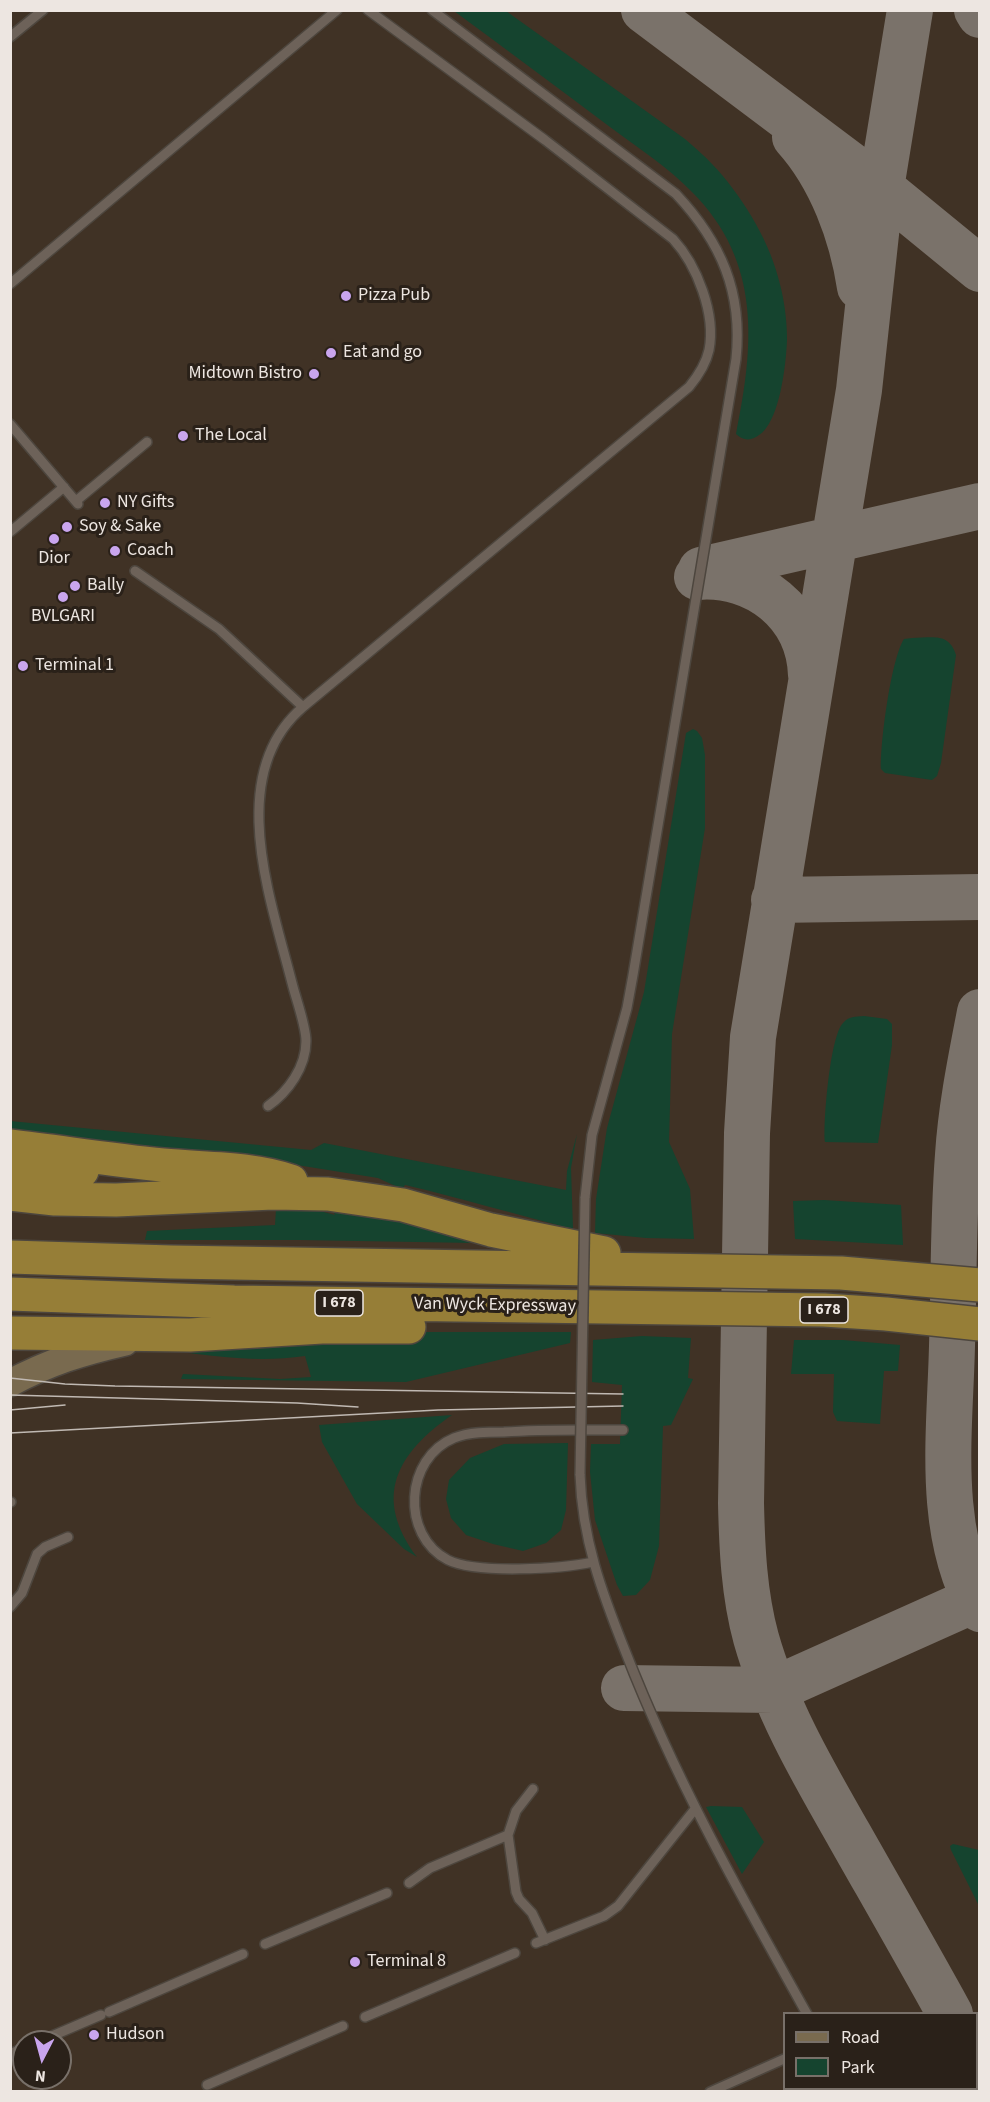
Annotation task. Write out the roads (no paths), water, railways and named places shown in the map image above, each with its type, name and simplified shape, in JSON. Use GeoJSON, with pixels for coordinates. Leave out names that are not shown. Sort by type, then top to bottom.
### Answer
{"type":"FeatureCollection","features":[{"type":"Feature","properties":{"kind":"highway"},"geometry":{"type":"LineString","coordinates":[[10,1146],[162,1165],[272,1174],[328,1194]]}},
{"type":"Feature","properties":{"kind":"highway"},"geometry":{"type":"LineString","coordinates":[[10,1171],[59,1172],[162,1165]]}},
{"type":"Feature","properties":{"kind":"highway"},"geometry":{"type":"LineString","coordinates":[[10,1194],[55,1199],[116,1200],[273,1193],[328,1194],[403,1205],[491,1230],[685,1270]]}},
{"type":"Feature","properties":{"kind":"highway"},"geometry":{"type":"LineString","coordinates":[[10,1242],[110,1261]]}},
{"type":"Feature","properties":{"kind":"highway","name":"I 678"},"geometry":{"type":"LineString","coordinates":[[10,1257],[110,1261],[872,1275],[980,1285]]}},
{"type":"Feature","properties":{"kind":"highway","name":"Van Wyck Expressway"},"geometry":{"type":"LineString","coordinates":[[10,1294],[234,1302],[824,1310],[980,1324]]}},
{"type":"Feature","properties":{"kind":"highway"},"geometry":{"type":"LineString","coordinates":[[10,1333],[154,1336],[212,1335],[322,1327],[637,1324],[668,1308]]}},
{"type":"Feature","properties":{"kind":"street"},"geometry":{"type":"LineString","coordinates":[[10,1383],[47,1364],[76,1353],[154,1336]]}},
{"type":"Feature","properties":{"kind":"lane"},"geometry":{"type":"LineString","coordinates":[[10,37],[43,10]]}},
{"type":"Feature","properties":{"kind":"lane"},"geometry":{"type":"LineString","coordinates":[[10,284],[337,10]]}},
{"type":"Feature","properties":{"kind":"lane"},"geometry":{"type":"LineString","coordinates":[[268,1106],[291,1085],[300,1066],[306,1042],[262,860],[260,793],[269,753],[285,723],[689,387],[702,369],[709,343],[705,304],[697,276],[684,251],[673,239],[368,10]]}},
{"type":"Feature","properties":{"kind":"lane"},"geometry":{"type":"LineString","coordinates":[[432,10],[676,194],[700,220],[714,243],[726,270],[735,303],[738,341],[736,358],[654,842],[640,940],[627,1008],[592,1136],[585,1198],[580,1474],[584,1520],[593,1562],[640,1689],[695,1809],[806,2012]]}},
{"type":"Feature","properties":{"kind":"lane"},"geometry":{"type":"LineString","coordinates":[[10,424],[77,503],[147,442]]}},
{"type":"Feature","properties":{"kind":"lane"},"geometry":{"type":"LineString","coordinates":[[10,532],[64,487]]}},
{"type":"Feature","properties":{"kind":"lane"},"geometry":{"type":"LineString","coordinates":[[135,571],[219,629],[303,707]]}},
{"type":"Feature","properties":{"kind":"lane"},"geometry":{"type":"LineString","coordinates":[[593,1562],[562,1567],[490,1568],[462,1565],[449,1560],[429,1545],[419,1526],[414,1501],[415,1490],[428,1458],[446,1442],[458,1437],[526,1430],[623,1430]]}},
{"type":"Feature","properties":{"kind":"lane"},"geometry":{"type":"LineString","coordinates":[[10,1607],[22,1593],[37,1554],[45,1547],[68,1537]]}},
{"type":"Feature","properties":{"kind":"lane"},"geometry":{"type":"LineString","coordinates":[[533,1789],[516,1811],[508,1835],[516,1892],[519,1899],[532,1912],[541,1942],[604,1916],[618,1906],[695,1809]]}},
{"type":"Feature","properties":{"kind":"lane"},"geometry":{"type":"LineString","coordinates":[[409,1883],[430,1868],[508,1835]]}},
{"type":"Feature","properties":{"kind":"lane"},"geometry":{"type":"LineString","coordinates":[[265,1944],[387,1893]]}},
{"type":"Feature","properties":{"kind":"lane"},"geometry":{"type":"LineString","coordinates":[[365,2017],[515,1953]]}},
{"type":"Feature","properties":{"kind":"lane"},"geometry":{"type":"LineString","coordinates":[[67,2030],[243,1954]]}},
{"type":"Feature","properties":{"kind":"lane"},"geometry":{"type":"LineString","coordinates":[[207,2085],[343,2026]]}},
{"type":"Feature","properties":{"kind":"lane"},"geometry":{"type":"LineString","coordinates":[[710,2091],[783,2059]]}},
{"type":"Feature","properties":{"kind":"tram line"},"geometry":{"type":"LineString","coordinates":[[10,1378],[65,1384],[115,1386],[623,1394]]}},
{"type":"Feature","properties":{"kind":"tram line"},"geometry":{"type":"LineString","coordinates":[[10,1395],[297,1403],[358,1407]]}},
{"type":"Feature","properties":{"kind":"tram line"},"geometry":{"type":"LineString","coordinates":[[10,1410],[65,1405]]}},
{"type":"Feature","properties":{"kind":"tram line"},"geometry":{"type":"LineString","coordinates":[[10,1433],[438,1410],[623,1406]]}},
{"type":"Feature","properties":{"kind":"place","name":"Pizza Pub"},"geometry":{"type":"Point","coordinates":[346,296]}},
{"type":"Feature","properties":{"kind":"place","name":"Eat and go"},"geometry":{"type":"Point","coordinates":[331,353]}},
{"type":"Feature","properties":{"kind":"place","name":"Midtown Bistro"},"geometry":{"type":"Point","coordinates":[314,374]}},
{"type":"Feature","properties":{"kind":"place","name":"The Local"},"geometry":{"type":"Point","coordinates":[183,436]}},
{"type":"Feature","properties":{"kind":"place","name":"NY Gifts"},"geometry":{"type":"Point","coordinates":[105,503]}},
{"type":"Feature","properties":{"kind":"place","name":"Soy & Sake"},"geometry":{"type":"Point","coordinates":[67,527]}},
{"type":"Feature","properties":{"kind":"place","name":"Dior"},"geometry":{"type":"Point","coordinates":[54,539]}},
{"type":"Feature","properties":{"kind":"place","name":"Coach"},"geometry":{"type":"Point","coordinates":[115,551]}},
{"type":"Feature","properties":{"kind":"place","name":"Bally"},"geometry":{"type":"Point","coordinates":[75,586]}},
{"type":"Feature","properties":{"kind":"place","name":"BVLGARI"},"geometry":{"type":"Point","coordinates":[63,597]}},
{"type":"Feature","properties":{"kind":"place","name":"Terminal 1"},"geometry":{"type":"Point","coordinates":[23,666]}},
{"type":"Feature","properties":{"kind":"place","name":"Terminal 8"},"geometry":{"type":"Point","coordinates":[355,1962]}},
{"type":"Feature","properties":{"kind":"place","name":"Hudson"},"geometry":{"type":"Point","coordinates":[94,2035]}}]}
